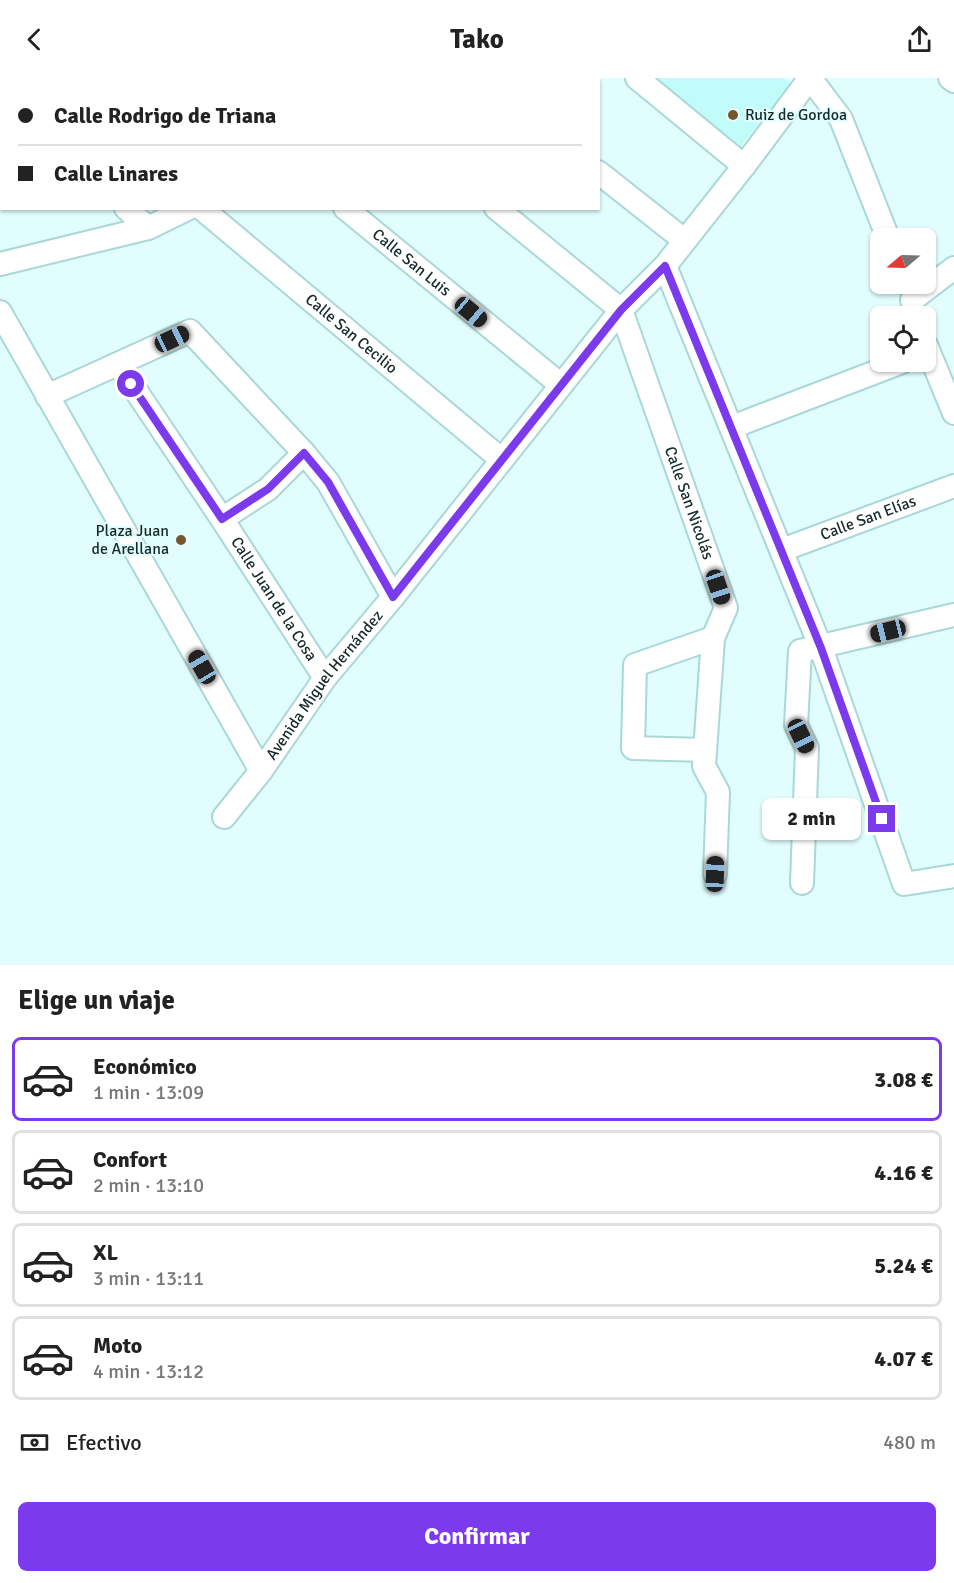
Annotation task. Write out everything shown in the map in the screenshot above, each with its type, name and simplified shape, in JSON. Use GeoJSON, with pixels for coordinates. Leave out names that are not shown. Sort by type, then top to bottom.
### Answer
{"type":"FeatureCollection","features":[{"type":"Feature","properties":{"kind":"street"},"geometry":{"type":"LineString","coordinates":[[637,78],[744,166]]}},
{"type":"Feature","properties":{"kind":"street"},"geometry":{"type":"LineString","coordinates":[[951,78],[954,81]]}},
{"type":"Feature","properties":{"kind":"street"},"geometry":{"type":"LineString","coordinates":[[805,80],[841,119],[884,228]]}},
{"type":"Feature","properties":{"kind":"street","name":"Avenida Miguel Hernández"},"geometry":{"type":"LineString","coordinates":[[224,817],[261,771],[326,678],[621,310],[665,266],[744,166],[805,80]]}},
{"type":"Feature","properties":{"kind":"street"},"geometry":{"type":"LineString","coordinates":[[600,174],[684,240]]}},
{"type":"Feature","properties":{"kind":"street"},"geometry":{"type":"LineString","coordinates":[[128,210],[148,228]]}},
{"type":"Feature","properties":{"kind":"street"},"geometry":{"type":"LineString","coordinates":[[0,264],[148,228],[185,210]]}},
{"type":"Feature","properties":{"kind":"street","name":"Calle San Cecilio"},"geometry":{"type":"LineString","coordinates":[[203,210],[502,460]]}},
{"type":"Feature","properties":{"kind":"street","name":"Calle San Luis"},"geometry":{"type":"LineString","coordinates":[[347,210],[561,385]]}},
{"type":"Feature","properties":{"kind":"street"},"geometry":{"type":"LineString","coordinates":[[498,210],[621,310]]}},
{"type":"Feature","properties":{"kind":"street"},"geometry":{"type":"LineString","coordinates":[[665,266],[821,648],[904,884],[954,876]]}},
{"type":"Feature","properties":{"kind":"street"},"geometry":{"type":"LineString","coordinates":[[911,300],[954,268]]}},
{"type":"Feature","properties":{"kind":"street","name":"Calle San Nicolás"},"geometry":{"type":"LineString","coordinates":[[621,310],[726,608],[713,639],[704,766],[718,792],[715,874]]}},
{"type":"Feature","properties":{"kind":"street"},"geometry":{"type":"LineString","coordinates":[[0,312],[261,771]]}},
{"type":"Feature","properties":{"kind":"street"},"geometry":{"type":"LineString","coordinates":[[47,396],[190,331],[304,453],[328,482],[393,597]]}},
{"type":"Feature","properties":{"kind":"street","name":"Calle Juan de la Cosa"},"geometry":{"type":"LineString","coordinates":[[118,364],[326,678]]}},
{"type":"Feature","properties":{"kind":"street"},"geometry":{"type":"LineString","coordinates":[[732,427],[876,372]]}},
{"type":"Feature","properties":{"kind":"street"},"geometry":{"type":"LineString","coordinates":[[936,372],[954,413]]}},
{"type":"Feature","properties":{"kind":"street"},"geometry":{"type":"LineString","coordinates":[[222,519],[268,489],[304,453]]}},
{"type":"Feature","properties":{"kind":"street","name":"Calle San Elías"},"geometry":{"type":"LineString","coordinates":[[782,550],[954,486]]}},
{"type":"Feature","properties":{"kind":"street"},"geometry":{"type":"LineString","coordinates":[[802,883],[807,748],[796,724],[800,651],[821,648],[954,615]]}},
{"type":"Feature","properties":{"kind":"street"},"geometry":{"type":"LineString","coordinates":[[705,750],[633,748],[635,665],[713,639]]}},
{"type":"Feature","properties":{"kind":"shaded area","name":"Ruiz de Gordoa"},"geometry":{"type":"Polygon","coordinates":[[[653,78],[784,78],[791,84],[740,147],[653,78]]]}},
{"type":"Feature","properties":{"kind":"place","name":"Ruiz de Gordoa"},"geometry":{"type":"Point","coordinates":[733,115]}},
{"type":"Feature","properties":{"kind":"place","name":"Plaza Juan de Arellana"},"geometry":{"type":"Point","coordinates":[181,540]}},
{"type":"Feature","properties":{"kind":"route"},"geometry":{"type":"LineString","coordinates":[[131,384],[222,519],[268,489],[304,453],[328,482],[393,597],[621,310],[665,266],[821,648],[882,819]]}}]}
